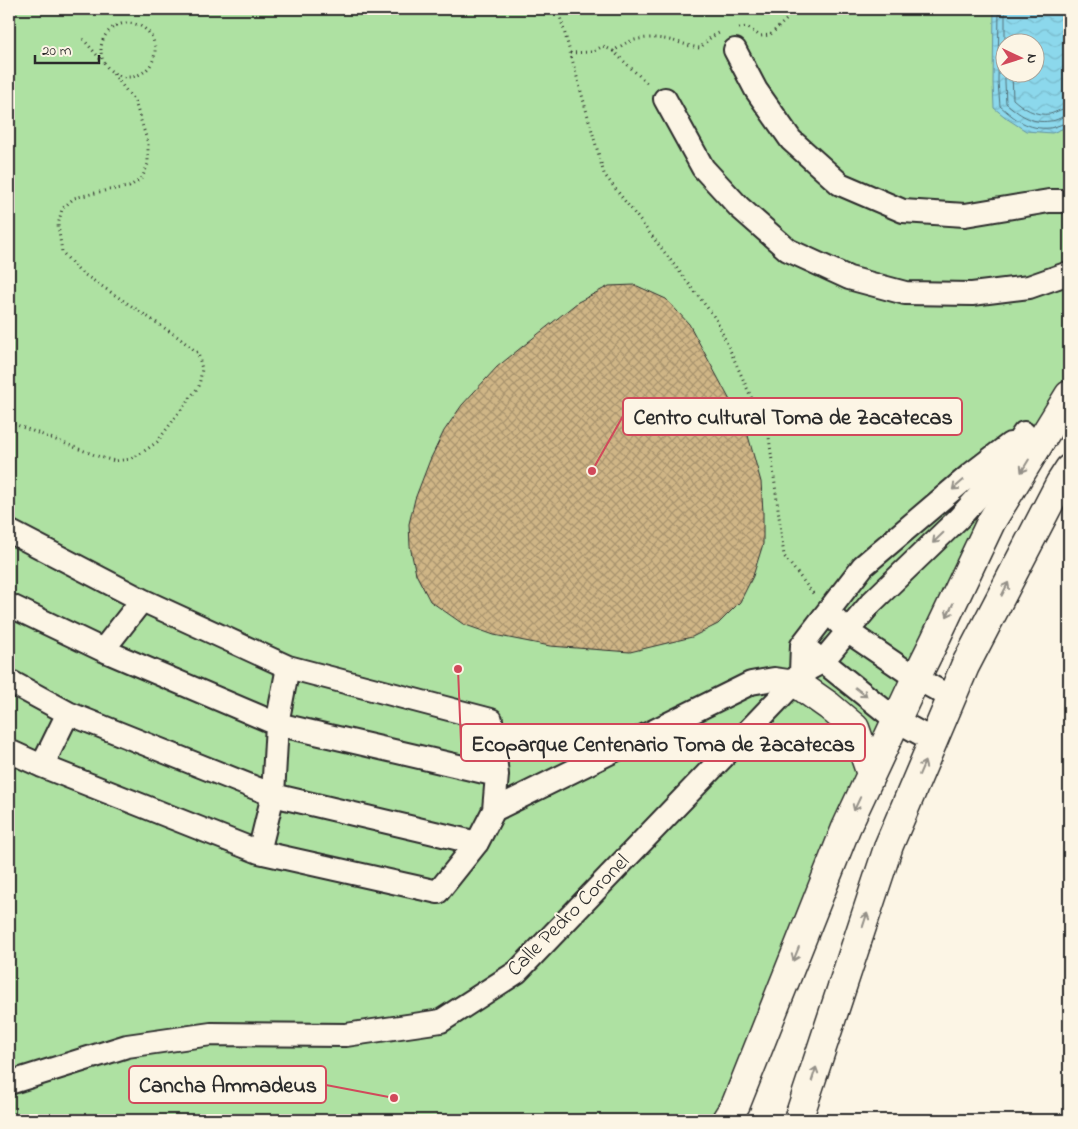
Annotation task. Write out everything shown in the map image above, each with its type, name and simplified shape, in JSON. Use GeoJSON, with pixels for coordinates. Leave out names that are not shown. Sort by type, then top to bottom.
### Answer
{"type":"FeatureCollection","features":[{"type":"Feature","properties":{"kind":"main road"},"geometry":{"type":"LineString","coordinates":[[726,1120],[736,1104],[846,828],[896,720],[991,522],[1065,402]]}},
{"type":"Feature","properties":{"kind":"main road"},"geometry":{"type":"LineString","coordinates":[[798,1120],[889,845],[965,666],[1069,469]]}},
{"type":"Feature","properties":{"kind":"main road"},"geometry":{"type":"LineString","coordinates":[[798,678],[855,728],[871,774]]}},
{"type":"Feature","properties":{"kind":"street"},"geometry":{"type":"LineString","coordinates":[[737,39],[756,90],[791,140],[840,184],[903,211],[965,215],[1049,201],[1069,201]]}},
{"type":"Feature","properties":{"kind":"street"},"geometry":{"type":"LineString","coordinates":[[665,99],[703,168],[738,207],[788,250],[849,278],[905,293],[972,294],[1028,287],[1069,273]]}},
{"type":"Feature","properties":{"kind":"street"},"geometry":{"type":"LineString","coordinates":[[798,678],[802,645],[826,611],[863,566],[971,474],[1065,402]]}},
{"type":"Feature","properties":{"kind":"street"},"geometry":{"type":"LineString","coordinates":[[494,810],[751,683],[774,679],[798,678],[822,662],[871,603],[988,486],[1024,433]]}},
{"type":"Feature","properties":{"kind":"street"},"geometry":{"type":"LineString","coordinates":[[9,531],[142,600],[288,667],[491,720],[497,775],[494,810],[477,843],[438,892],[259,852],[42,766],[9,751]]}},
{"type":"Feature","properties":{"kind":"street"},"geometry":{"type":"LineString","coordinates":[[103,650],[142,600]]}},
{"type":"Feature","properties":{"kind":"street"},"geometry":{"type":"LineString","coordinates":[[9,605],[103,650],[277,724],[497,775]]}},
{"type":"Feature","properties":{"kind":"street"},"geometry":{"type":"LineString","coordinates":[[826,611],[848,631],[916,678],[952,698]]}},
{"type":"Feature","properties":{"kind":"street"},"geometry":{"type":"LineString","coordinates":[[802,645],[896,720],[934,740]]}},
{"type":"Feature","properties":{"kind":"street"},"geometry":{"type":"LineString","coordinates":[[259,852],[273,795],[277,724],[288,667]]}},
{"type":"Feature","properties":{"kind":"street","name":"Calle Pedro Coronel"},"geometry":{"type":"LineString","coordinates":[[9,1083],[127,1046],[174,1039],[211,1034],[346,1035],[442,1021],[517,972],[798,678]]}},
{"type":"Feature","properties":{"kind":"street"},"geometry":{"type":"LineString","coordinates":[[9,680],[68,713],[273,795],[477,843]]}},
{"type":"Feature","properties":{"kind":"street"},"geometry":{"type":"LineString","coordinates":[[42,766],[68,713]]}},
{"type":"Feature","properties":{"kind":"path"},"geometry":{"type":"LineString","coordinates":[[558,9],[604,174],[716,319],[769,437],[784,556],[826,611]]}},
{"type":"Feature","properties":{"kind":"path"},"geometry":{"type":"LineString","coordinates":[[737,39],[747,27],[760,36],[770,36],[787,19],[789,9]]}},
{"type":"Feature","properties":{"kind":"path"},"geometry":{"type":"LineString","coordinates":[[104,63],[101,55],[101,46],[104,37],[110,30],[118,25],[127,23],[144,29],[154,44],[154,53],[146,70],[130,77],[112,72]]}},
{"type":"Feature","properties":{"kind":"path"},"geometry":{"type":"LineString","coordinates":[[613,51],[626,43],[640,38],[658,38],[700,48],[711,37],[728,29]]}},
{"type":"Feature","properties":{"kind":"path"},"geometry":{"type":"LineString","coordinates":[[9,422],[100,457],[115,461],[131,459],[157,442],[199,386],[202,369],[198,353],[178,337],[79,271],[62,252],[58,225],[62,209],[74,198],[129,187],[142,178],[148,164],[148,144],[135,102],[83,39]]}},
{"type":"Feature","properties":{"kind":"path"},"geometry":{"type":"LineString","coordinates":[[570,53],[592,52],[603,46],[613,51],[665,99]]}},
{"type":"Feature","properties":{"kind":"green space"},"geometry":{"type":"Polygon","coordinates":[[[9,9],[1069,9],[1069,430],[1027,431],[760,1008],[721,1104],[711,1120],[9,1120],[9,9]]]}},
{"type":"Feature","properties":{"kind":"water"},"geometry":{"type":"Polygon","coordinates":[[[994,9],[1069,9],[1069,126],[1052,133],[1026,131],[994,108],[994,9]]]}},
{"type":"Feature","properties":{"kind":"building"},"geometry":{"type":"Polygon","coordinates":[[[635,285],[666,299],[689,324],[747,432],[761,482],[763,544],[753,576],[740,602],[718,624],[692,637],[630,652],[550,646],[494,635],[463,624],[430,601],[416,574],[410,546],[409,524],[415,499],[430,460],[444,431],[462,405],[497,367],[578,302],[609,286],[635,285]]]}},
{"type":"Feature","properties":{"kind":"place","name":"Centro cultural Toma de Zacatecas"},"geometry":{"type":"Point","coordinates":[592,471]}},
{"type":"Feature","properties":{"kind":"place","name":"Ecoparque Centenario Toma de Zacatecas"},"geometry":{"type":"Point","coordinates":[458,669]}},
{"type":"Feature","properties":{"kind":"place","name":"Cancha Ammadeus"},"geometry":{"type":"Point","coordinates":[394,1098]}}]}
